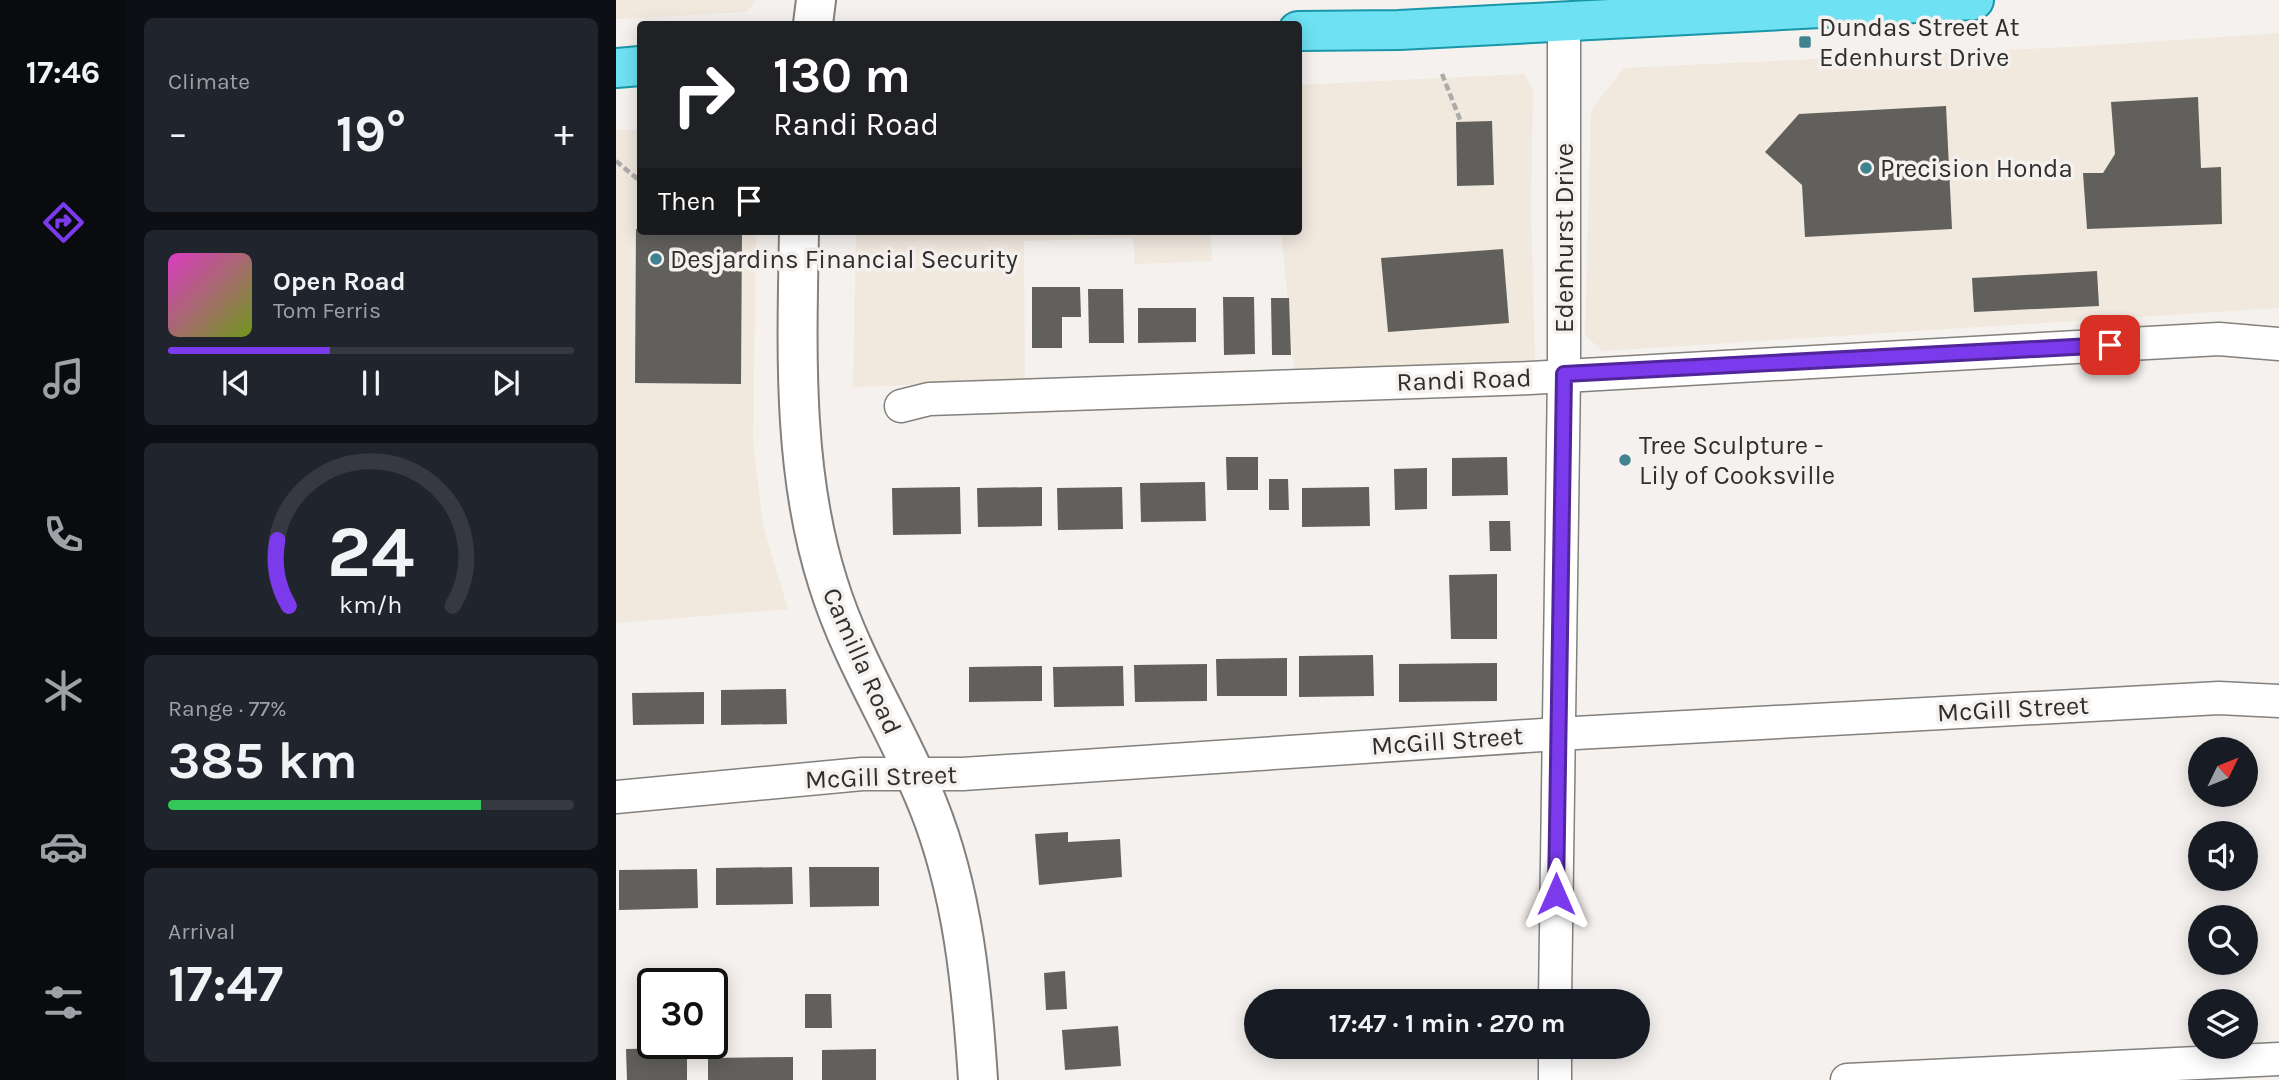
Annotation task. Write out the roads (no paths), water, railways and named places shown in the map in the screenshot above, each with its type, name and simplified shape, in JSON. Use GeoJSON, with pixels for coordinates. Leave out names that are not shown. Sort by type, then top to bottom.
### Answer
{"type":"FeatureCollection","features":[{"type":"Feature","properties":{"kind":"main road"},"geometry":{"type":"LineString","coordinates":[[1302,31],[1564,22],[1974,0]]}},
{"type":"Feature","properties":{"kind":"main road"},"geometry":{"type":"LineString","coordinates":[[616,68],[637,66]]}},
{"type":"Feature","properties":{"kind":"street"},"geometry":{"type":"LineString","coordinates":[[813,21],[816,0]]}},
{"type":"Feature","properties":{"kind":"street","name":"Edenhurst Drive"},"geometry":{"type":"LineString","coordinates":[[1555,989],[1564,374],[1564,22]]}},
{"type":"Feature","properties":{"kind":"street","name":"Camilla Road"},"geometry":{"type":"LineString","coordinates":[[799,235],[800,421],[814,529],[828,584],[844,626],[915,774],[953,878],[966,955],[978,1080]]}},
{"type":"Feature","properties":{"kind":"street","name":"Randi Road"},"geometry":{"type":"LineString","coordinates":[[901,406],[929,399],[1564,374],[2219,339],[2279,344]]}},
{"type":"Feature","properties":{"kind":"street","name":"McGill Street"},"geometry":{"type":"LineString","coordinates":[[616,797],[862,774],[963,774],[1557,734],[2219,698],[2279,701]]}},
{"type":"Feature","properties":{"kind":"street"},"geometry":{"type":"LineString","coordinates":[[957,1080],[962,1059],[966,955]]}},
{"type":"Feature","properties":{"kind":"street"},"geometry":{"type":"LineString","coordinates":[[1555,1059],[1555,1080]]}},
{"type":"Feature","properties":{"kind":"street"},"geometry":{"type":"LineString","coordinates":[[1847,1080],[2279,1059]]}},
{"type":"Feature","properties":{"kind":"place","name":"Dundas Street At Edenhurst Drive"},"geometry":{"type":"Point","coordinates":[1805,42]}},
{"type":"Feature","properties":{"kind":"place","name":"Precision Honda"},"geometry":{"type":"Point","coordinates":[1866,168]}},
{"type":"Feature","properties":{"kind":"place","name":"Desjardins Financial Security"},"geometry":{"type":"Point","coordinates":[656,259]}},
{"type":"Feature","properties":{"kind":"place","name":"Tree Sculpture - Lily of Cooksville"},"geometry":{"type":"Point","coordinates":[1625,460]}}]}
